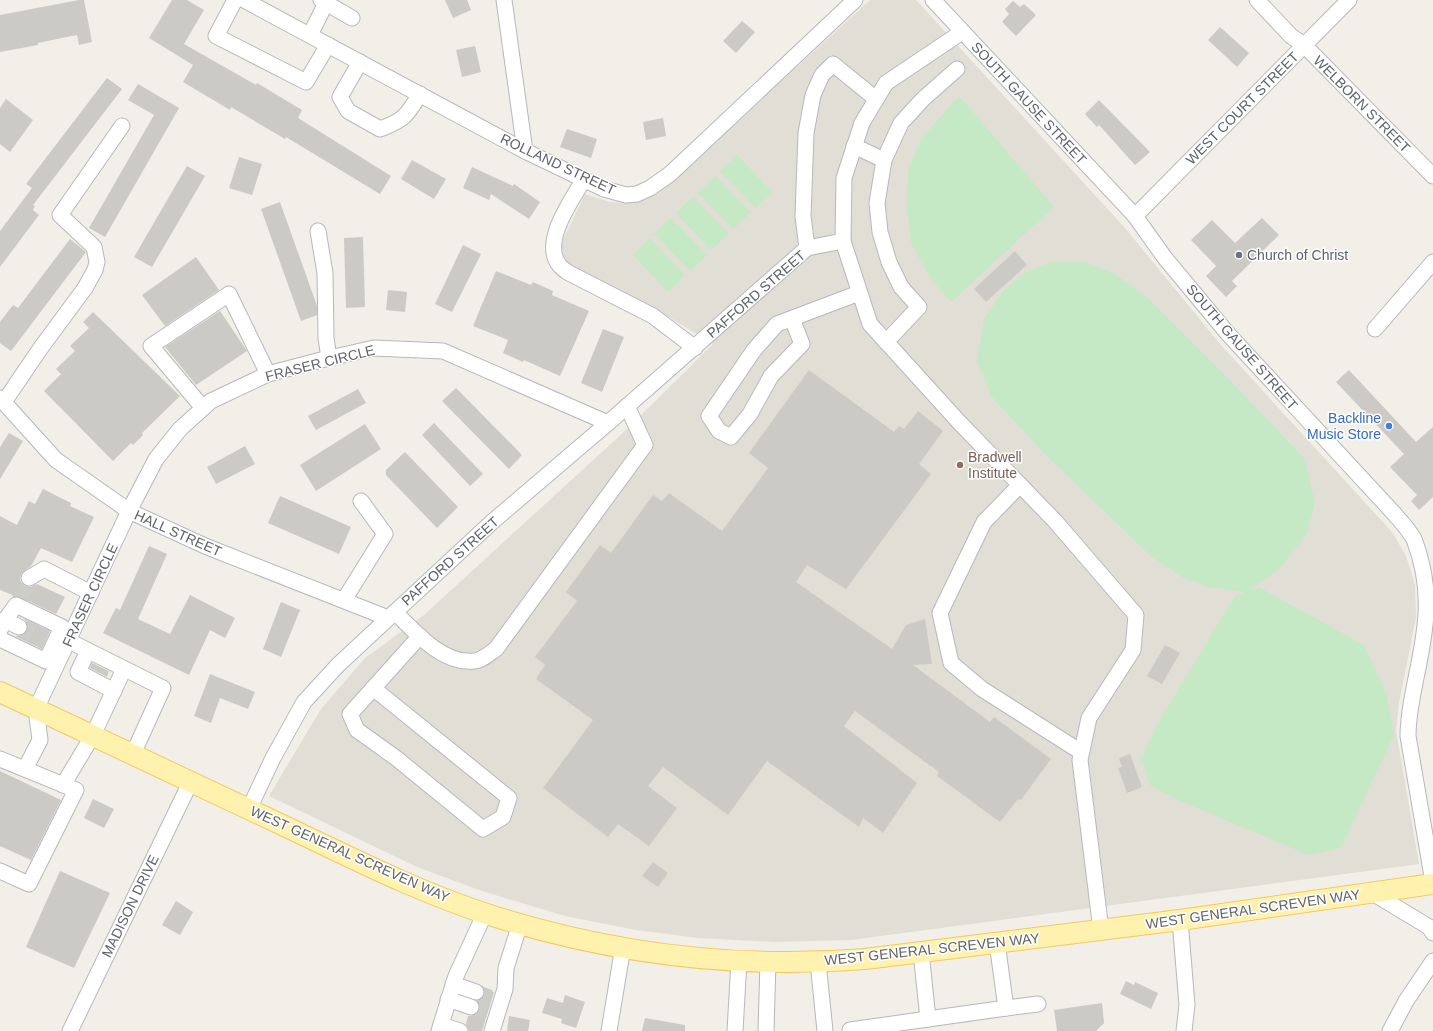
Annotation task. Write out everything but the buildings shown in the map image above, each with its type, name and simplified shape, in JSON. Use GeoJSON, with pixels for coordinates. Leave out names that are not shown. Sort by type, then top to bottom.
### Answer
{"type":"FeatureCollection","features":[{"type":"Feature","properties":{"kind":"main road","name":"WEST GENERAL SCREVEN WAY"},"geometry":{"type":"LineString","coordinates":[[0,692],[93,734],[396,879],[431,893],[520,924],[575,938],[669,955],[768,962],[818,962],[865,959],[1180,920],[1433,883]]}},
{"type":"Feature","properties":{"kind":"street"},"geometry":{"type":"LineString","coordinates":[[235,0],[216,36],[306,82],[328,45]]}},
{"type":"Feature","properties":{"kind":"street","name":"ROLLAND STREET"},"geometry":{"type":"LineString","coordinates":[[244,0],[525,151],[604,189],[626,195],[637,194],[650,188],[670,174],[855,0]]}},
{"type":"Feature","properties":{"kind":"street"},"geometry":{"type":"LineString","coordinates":[[504,0],[525,151]]}},
{"type":"Feature","properties":{"kind":"street","name":"SOUTH GAUSE STREET"},"geometry":{"type":"LineString","coordinates":[[933,0],[1135,216],[1165,258],[1233,340],[1402,523],[1413,538],[1426,568],[1430,588],[1430,612],[1409,711],[1408,736],[1433,883]]}},
{"type":"Feature","properties":{"kind":"street","name":"WELBORN STREET"},"geometry":{"type":"LineString","coordinates":[[1257,0],[1291,36],[1304,45],[1433,176]]}},
{"type":"Feature","properties":{"kind":"street","name":"WEST COURT STREET"},"geometry":{"type":"LineString","coordinates":[[1135,216],[1349,0]]}},
{"type":"Feature","properties":{"kind":"street"},"geometry":{"type":"LineString","coordinates":[[310,35],[323,1],[352,18]]}},
{"type":"Feature","properties":{"kind":"street"},"geometry":{"type":"LineString","coordinates":[[962,32],[886,83],[862,123],[844,178],[843,241],[870,324],[958,421],[1055,521],[1136,615],[1133,650],[1089,718],[1080,760],[1101,930]]}},
{"type":"Feature","properties":{"kind":"street"},"geometry":{"type":"LineString","coordinates":[[360,62],[340,97],[348,111],[368,122],[380,128],[394,124],[407,115],[420,94]]}},
{"type":"Feature","properties":{"kind":"street"},"geometry":{"type":"LineString","coordinates":[[807,248],[803,216],[806,133],[813,95],[822,75],[833,64],[876,99]]}},
{"type":"Feature","properties":{"kind":"street"},"geometry":{"type":"LineString","coordinates":[[886,342],[919,307],[901,287],[889,262],[880,232],[877,203],[884,160],[901,123],[923,99],[957,69]]}},
{"type":"Feature","properties":{"kind":"street"},"geometry":{"type":"LineString","coordinates":[[2,400],[85,288],[95,270],[97,262],[94,247],[60,215],[122,126]]}},
{"type":"Feature","properties":{"kind":"street"},"geometry":{"type":"LineString","coordinates":[[854,146],[884,160]]}},
{"type":"Feature","properties":{"kind":"street","name":"PAFFORD STREET"},"geometry":{"type":"LineString","coordinates":[[584,179],[560,224],[554,240],[554,251],[560,266],[567,272],[653,316],[695,348]]}},
{"type":"Feature","properties":{"kind":"street"},"geometry":{"type":"LineString","coordinates":[[318,231],[325,273],[326,328],[329,358]]}},
{"type":"Feature","properties":{"kind":"street","name":"PAFFORD STREET"},"geometry":{"type":"LineString","coordinates":[[249,809],[273,758],[304,702],[338,665],[492,522],[695,348],[807,248],[843,241]]}},
{"type":"Feature","properties":{"kind":"street"},"geometry":{"type":"LineString","coordinates":[[1375,329],[1433,262]]}},
{"type":"Feature","properties":{"kind":"street"},"geometry":{"type":"LineString","coordinates":[[792,319],[802,344],[771,376],[750,414],[731,437],[718,431],[709,416],[754,350],[777,324],[860,293]]}},
{"type":"Feature","properties":{"kind":"street"},"geometry":{"type":"LineString","coordinates":[[203,408],[151,346],[229,294],[268,374]]}},
{"type":"Feature","properties":{"kind":"street","name":"FRASER CIRCLE"},"geometry":{"type":"LineString","coordinates":[[36,709],[58,644],[91,593],[129,511],[156,460],[180,429],[212,401],[268,374],[374,348],[443,351],[608,423]]}},
{"type":"Feature","properties":{"kind":"street","name":"HALL STREET"},"geometry":{"type":"LineString","coordinates":[[2,400],[56,460],[129,511],[205,546],[344,600],[391,615]]}},
{"type":"Feature","properties":{"kind":"street"},"geometry":{"type":"LineString","coordinates":[[391,615],[441,653],[456,660],[475,662],[496,649],[645,444],[628,406]]}},
{"type":"Feature","properties":{"kind":"street"},"geometry":{"type":"LineString","coordinates":[[1020,484],[984,522],[940,613],[951,663],[982,689],[1081,752]]}},
{"type":"Feature","properties":{"kind":"street"},"geometry":{"type":"LineString","coordinates":[[344,600],[385,534],[360,501]]}},
{"type":"Feature","properties":{"kind":"street"},"geometry":{"type":"LineString","coordinates":[[29,578],[44,569],[91,593]]}},
{"type":"Feature","properties":{"kind":"street"},"geometry":{"type":"LineString","coordinates":[[0,639],[46,661],[58,644],[62,627],[18,602],[2,625],[19,627]]}},
{"type":"Feature","properties":{"kind":"street"},"geometry":{"type":"LineString","coordinates":[[373,688],[509,798],[503,817],[483,829],[396,758],[357,730],[350,714],[373,688],[420,636]]}},
{"type":"Feature","properties":{"kind":"street"},"geometry":{"type":"LineString","coordinates":[[58,644],[88,651],[163,688],[133,754]]}},
{"type":"Feature","properties":{"kind":"street"},"geometry":{"type":"LineString","coordinates":[[88,651],[78,672],[114,691]]}},
{"type":"Feature","properties":{"kind":"street"},"geometry":{"type":"LineString","coordinates":[[63,785],[93,734],[124,669]]}},
{"type":"Feature","properties":{"kind":"street"},"geometry":{"type":"LineString","coordinates":[[25,769],[40,740],[36,709]]}},
{"type":"Feature","properties":{"kind":"street"},"geometry":{"type":"LineString","coordinates":[[0,759],[76,790],[29,884],[0,871]]}},
{"type":"Feature","properties":{"kind":"street","name":"MADISON DRIVE"},"geometry":{"type":"LineString","coordinates":[[70,1031],[191,781]]}},
{"type":"Feature","properties":{"kind":"street"},"geometry":{"type":"LineString","coordinates":[[1371,892],[1429,927],[1433,933]]}},
{"type":"Feature","properties":{"kind":"street"},"geometry":{"type":"LineString","coordinates":[[460,1031],[440,1028],[453,984],[485,913]]}},
{"type":"Feature","properties":{"kind":"street"},"geometry":{"type":"LineString","coordinates":[[1180,920],[1187,1004],[1184,1031]]}},
{"type":"Feature","properties":{"kind":"street"},"geometry":{"type":"LineString","coordinates":[[492,1031],[492,1014],[497,999],[505,989],[506,968],[520,924]]}},
{"type":"Feature","properties":{"kind":"street"},"geometry":{"type":"LineString","coordinates":[[997,943],[1006,1008]]}},
{"type":"Feature","properties":{"kind":"street"},"geometry":{"type":"LineString","coordinates":[[609,1031],[624,947]]}},
{"type":"Feature","properties":{"kind":"street"},"geometry":{"type":"LineString","coordinates":[[922,952],[928,1019]]}},
{"type":"Feature","properties":{"kind":"street"},"geometry":{"type":"LineString","coordinates":[[1390,1031],[1406,1001],[1433,960]]}},
{"type":"Feature","properties":{"kind":"street"},"geometry":{"type":"LineString","coordinates":[[735,1031],[739,961]]}},
{"type":"Feature","properties":{"kind":"street"},"geometry":{"type":"LineString","coordinates":[[766,1031],[768,962]]}},
{"type":"Feature","properties":{"kind":"street"},"geometry":{"type":"LineString","coordinates":[[818,962],[825,1031]]}},
{"type":"Feature","properties":{"kind":"street"},"geometry":{"type":"LineString","coordinates":[[453,984],[476,992]]}},
{"type":"Feature","properties":{"kind":"street"},"geometry":{"type":"LineString","coordinates":[[448,999],[471,1007]]}},
{"type":"Feature","properties":{"kind":"street"},"geometry":{"type":"LineString","coordinates":[[850,1030],[1038,1004]]}},
{"type":"Feature","properties":{"kind":"shaded area","name":"Bradwell Institute"},"geometry":{"type":"Polygon","coordinates":[[[870,0],[916,0],[1125,228],[1220,344],[1392,532],[1406,556],[1415,585],[1416,617],[1399,703],[1396,730],[1419,864],[851,940],[774,942],[698,938],[636,930],[565,916],[482,891],[417,867],[269,796],[321,709],[365,658],[424,615],[626,430],[713,344],[649,305],[580,271],[565,260],[561,244],[585,194],[610,202],[631,203],[646,199],[664,189],[870,0]]]}},
{"type":"Feature","properties":{"kind":"green space"},"geometry":{"type":"Polygon","coordinates":[[[959,96],[1054,207],[951,302],[930,277],[911,243],[907,206],[908,172],[921,139],[959,96]]]}},
{"type":"Feature","properties":{"kind":"green space"},"geometry":{"type":"Polygon","coordinates":[[[737,155],[772,192],[755,208],[720,171],[737,155]]]}},
{"type":"Feature","properties":{"kind":"green space"},"geometry":{"type":"Polygon","coordinates":[[[715,176],[751,212],[733,229],[698,193],[715,176]]]}},
{"type":"Feature","properties":{"kind":"green space"},"geometry":{"type":"Polygon","coordinates":[[[693,197],[729,234],[711,250],[676,213],[693,197]]]}},
{"type":"Feature","properties":{"kind":"green space"},"geometry":{"type":"Polygon","coordinates":[[[671,218],[707,255],[690,271],[654,234],[671,218]]]}},
{"type":"Feature","properties":{"kind":"green space"},"geometry":{"type":"Polygon","coordinates":[[[650,238],[685,275],[668,292],[633,255],[650,238]]]}},
{"type":"Feature","properties":{"kind":"green space"},"geometry":{"type":"Polygon","coordinates":[[[1051,262],[1085,262],[1115,274],[1151,301],[1304,458],[1315,502],[1307,534],[1279,569],[1248,591],[1260,588],[1364,645],[1386,692],[1394,735],[1341,848],[1309,855],[1180,801],[1150,785],[1141,758],[1158,723],[1235,596],[1245,592],[1209,587],[1182,577],[1152,557],[1045,454],[991,396],[977,361],[984,320],[1002,292],[1026,272],[1051,262]]]}},
{"type":"Feature","properties":{"kind":"tunnel"},"geometry":{"type":"LineString","coordinates":[[19,600],[29,578]]}},
{"type":"Feature","properties":{"kind":"tunnel"},"geometry":{"type":"LineString","coordinates":[[19,627],[46,640]]}},
{"type":"Feature","properties":{"kind":"tunnel"},"geometry":{"type":"LineString","coordinates":[[476,992],[492,998]]}},
{"type":"Feature","properties":{"kind":"tunnel"},"geometry":{"type":"LineString","coordinates":[[471,1007],[487,1013]]}},
{"type":"Feature","properties":{"kind":"place","name":"Church of Christ"},"geometry":{"type":"Point","coordinates":[1239,255]}},
{"type":"Feature","properties":{"kind":"place","name":"Backline Music Store"},"geometry":{"type":"Point","coordinates":[1389,426]}},
{"type":"Feature","properties":{"kind":"place","name":"Bradwell Institute"},"geometry":{"type":"Point","coordinates":[960,465]}}]}
